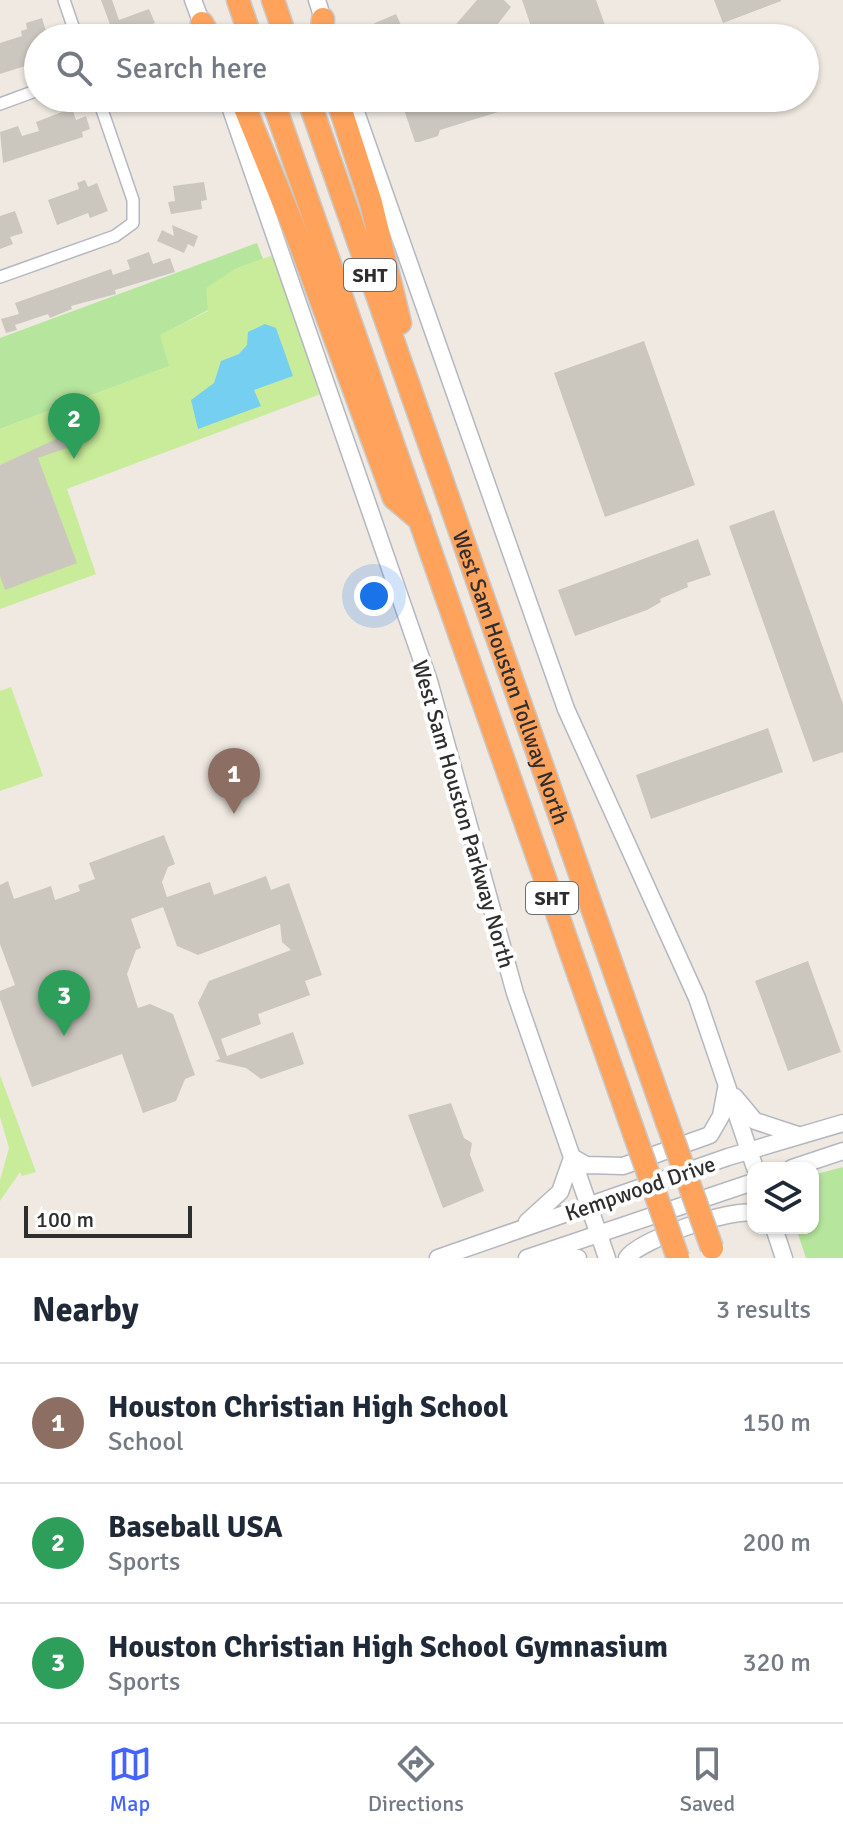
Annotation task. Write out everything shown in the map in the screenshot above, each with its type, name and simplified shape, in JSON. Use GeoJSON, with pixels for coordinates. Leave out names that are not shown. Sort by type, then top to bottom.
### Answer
{"type":"FeatureCollection","features":[{"type":"Feature","properties":{"kind":"highway"},"geometry":{"type":"LineString","coordinates":[[238,0],[246,24]]}},
{"type":"Feature","properties":{"kind":"highway"},"geometry":{"type":"LineString","coordinates":[[273,0],[281,24]]}},
{"type":"Feature","properties":{"kind":"highway"},"geometry":{"type":"LineString","coordinates":[[247,112],[298,238],[394,498],[420,520]]}},
{"type":"Feature","properties":{"kind":"highway","name":"West Sam Houston Tollway North"},"geometry":{"type":"LineString","coordinates":[[277,112],[678,1258]]}},
{"type":"Feature","properties":{"kind":"highway","name":"West Sam Houston Tollway North"},"geometry":{"type":"LineString","coordinates":[[313,112],[713,1253]]}},
{"type":"Feature","properties":{"kind":"highway"},"geometry":{"type":"LineString","coordinates":[[342,112],[371,203],[432,452]]}},
{"type":"Feature","properties":{"kind":"main road"},"geometry":{"type":"LineString","coordinates":[[193,0],[202,24]]}},
{"type":"Feature","properties":{"kind":"main road","name":"West Sam Houston Parkway North"},"geometry":{"type":"LineString","coordinates":[[232,112],[429,681],[515,993],[607,1258]]}},
{"type":"Feature","properties":{"kind":"main road"},"geometry":{"type":"LineString","coordinates":[[356,112],[566,709],[697,998],[753,1162]]}},
{"type":"Feature","properties":{"kind":"main road"},"geometry":{"type":"LineString","coordinates":[[519,1230],[560,1192],[572,1157],[586,1165],[623,1166],[710,1135],[721,1116],[726,1087]]}},
{"type":"Feature","properties":{"kind":"main road"},"geometry":{"type":"LineString","coordinates":[[726,1087],[755,1121],[801,1135]]}},
{"type":"Feature","properties":{"kind":"main road","name":"Kempwood Drive"},"geometry":{"type":"LineString","coordinates":[[438,1258],[750,1150],[843,1123]]}},
{"type":"Feature","properties":{"kind":"main road"},"geometry":{"type":"LineString","coordinates":[[814,1162],[843,1151]]}},
{"type":"Feature","properties":{"kind":"main road","name":"Kempwood Drive"},"geometry":{"type":"LineString","coordinates":[[532,1256],[747,1184]]}},
{"type":"Feature","properties":{"kind":"main road"},"geometry":{"type":"LineString","coordinates":[[627,1258],[638,1247],[720,1217],[747,1214]]}},
{"type":"Feature","properties":{"kind":"main road"},"geometry":{"type":"LineString","coordinates":[[776,1234],[784,1258]]}},
{"type":"Feature","properties":{"kind":"main road"},"geometry":{"type":"LineString","coordinates":[[532,1256],[578,1258]]}},
{"type":"Feature","properties":{"kind":"street"},"geometry":{"type":"LineString","coordinates":[[64,0],[72,24]]}},
{"type":"Feature","properties":{"kind":"street"},"geometry":{"type":"LineString","coordinates":[[0,104],[24,95]]}},
{"type":"Feature","properties":{"kind":"street"},"geometry":{"type":"LineString","coordinates":[[0,277],[115,236],[133,223],[133,200],[103,112]]}},
{"type":"Feature","properties":{"kind":"green space"},"geometry":{"type":"Polygon","coordinates":[[[257,243],[263,259],[235,269],[208,310],[161,335],[170,366],[0,429],[0,338],[257,243]]]}},
{"type":"Feature","properties":{"kind":"green space"},"geometry":{"type":"Polygon","coordinates":[[[279,253],[326,392],[67,489],[96,574],[0,609],[0,429],[169,366],[160,335],[208,311],[206,288],[235,269],[279,253]]]}},
{"type":"Feature","properties":{"kind":"green space"},"geometry":{"type":"Polygon","coordinates":[[[11,687],[43,776],[0,791],[0,691],[11,687]]]}},
{"type":"Feature","properties":{"kind":"green space"},"geometry":{"type":"Polygon","coordinates":[[[0,1075],[36,1172],[22,1176],[20,1172],[0,1201],[0,1180],[9,1148],[0,1117],[0,1075]]]}},
{"type":"Feature","properties":{"kind":"green space"},"geometry":{"type":"Polygon","coordinates":[[[843,1167],[843,1258],[806,1258],[798,1234],[819,1234],[819,1173],[843,1167]]]}},
{"type":"Feature","properties":{"kind":"water"},"geometry":{"type":"Polygon","coordinates":[[[265,324],[276,328],[293,376],[254,390],[261,406],[198,429],[191,400],[214,383],[221,361],[239,354],[247,345],[248,332],[265,324]]]}},
{"type":"Feature","properties":{"kind":"building"},"geometry":{"type":"Polygon","coordinates":[[[101,0],[112,0],[119,20],[149,9],[155,23],[152,24],[110,24],[101,0]]]}},
{"type":"Feature","properties":{"kind":"building"},"geometry":{"type":"Polygon","coordinates":[[[477,0],[504,0],[511,7],[498,24],[456,24],[477,0]]]}},
{"type":"Feature","properties":{"kind":"building"},"geometry":{"type":"Polygon","coordinates":[[[522,0],[596,0],[605,24],[530,24],[522,0]]]}},
{"type":"Feature","properties":{"kind":"building"},"geometry":{"type":"Polygon","coordinates":[[[714,0],[781,0],[781,1],[723,23],[714,0]]]}},
{"type":"Feature","properties":{"kind":"building"},"geometry":{"type":"Polygon","coordinates":[[[396,14],[401,24],[373,24],[396,14]]]}},
{"type":"Feature","properties":{"kind":"building"},"geometry":{"type":"Polygon","coordinates":[[[42,18],[44,24],[26,24],[42,18]]]}},
{"type":"Feature","properties":{"kind":"building"},"geometry":{"type":"Polygon","coordinates":[[[24,30],[24,66],[0,74],[0,43],[22,36],[21,31],[24,30]]]}},
{"type":"Feature","properties":{"kind":"building"},"geometry":{"type":"Polygon","coordinates":[[[62,112],[73,112],[76,120],[86,116],[90,129],[82,132],[83,137],[3,163],[0,132],[18,126],[22,136],[39,131],[36,122],[62,112]]]}},
{"type":"Feature","properties":{"kind":"building"},"geometry":{"type":"Polygon","coordinates":[[[405,112],[498,112],[440,130],[438,136],[415,142],[405,112]]]}},
{"type":"Feature","properties":{"kind":"building"},"geometry":{"type":"Polygon","coordinates":[[[85,180],[88,187],[97,183],[108,211],[90,218],[88,213],[57,225],[48,200],[79,189],[77,183],[85,180]]]}},
{"type":"Feature","properties":{"kind":"building"},"geometry":{"type":"Polygon","coordinates":[[[204,182],[207,200],[201,201],[202,209],[171,214],[168,202],[175,201],[173,186],[204,182]]]}},
{"type":"Feature","properties":{"kind":"building"},"geometry":{"type":"Polygon","coordinates":[[[15,211],[23,233],[10,237],[13,244],[0,249],[0,216],[15,211]]]}},
{"type":"Feature","properties":{"kind":"building"},"geometry":{"type":"Polygon","coordinates":[[[172,225],[198,236],[194,247],[188,244],[184,253],[157,241],[162,230],[174,236],[172,225]]]}},
{"type":"Feature","properties":{"kind":"building"},"geometry":{"type":"Polygon","coordinates":[[[149,252],[153,264],[170,258],[175,272],[115,290],[116,294],[71,306],[72,309],[50,318],[48,314],[15,325],[17,330],[6,333],[1,319],[19,314],[15,303],[111,269],[113,275],[130,269],[127,260],[149,252]]]}},
{"type":"Feature","properties":{"kind":"building"},"geometry":{"type":"Polygon","coordinates":[[[644,341],[695,485],[605,517],[554,373],[644,341]]]}},
{"type":"Feature","properties":{"kind":"building"},"geometry":{"type":"Polygon","coordinates":[[[65,435],[70,447],[38,458],[77,563],[5,590],[0,576],[0,465],[65,435]]]}},
{"type":"Feature","properties":{"kind":"building"},"geometry":{"type":"Polygon","coordinates":[[[774,510],[843,704],[843,752],[813,762],[729,526],[774,510]]]}},
{"type":"Feature","properties":{"kind":"building"},"geometry":{"type":"Polygon","coordinates":[[[698,539],[711,575],[687,583],[688,587],[660,599],[661,602],[647,610],[575,636],[558,590],[698,539]]]}},
{"type":"Feature","properties":{"kind":"building"},"geometry":{"type":"Polygon","coordinates":[[[768,728],[783,772],[651,819],[636,775],[768,728]]]}},
{"type":"Feature","properties":{"kind":"building"},"geometry":{"type":"Polygon","coordinates":[[[164,835],[175,864],[168,867],[162,882],[167,897],[210,882],[214,895],[266,876],[271,890],[289,883],[322,975],[305,981],[310,995],[258,1014],[261,1024],[221,1039],[227,1056],[293,1032],[304,1064],[261,1079],[246,1068],[215,1061],[220,1059],[198,1003],[209,981],[291,950],[282,942],[280,924],[198,955],[177,946],[163,907],[131,919],[141,948],[136,950],[127,974],[138,1008],[150,1004],[173,1014],[195,1075],[185,1079],[176,1101],[143,1113],[122,1054],[32,1087],[0,999],[0,991],[15,985],[0,944],[0,885],[8,881],[14,899],[51,886],[55,900],[80,891],[78,885],[95,879],[89,863],[164,835]]]}},
{"type":"Feature","properties":{"kind":"building"},"geometry":{"type":"Polygon","coordinates":[[[808,961],[841,1052],[788,1071],[755,981],[808,961]]]}},
{"type":"Feature","properties":{"kind":"building"},"geometry":{"type":"Polygon","coordinates":[[[451,1103],[464,1138],[472,1143],[470,1155],[484,1191],[443,1208],[408,1115],[451,1103]]]}},
{"type":"Feature","properties":{"kind":"place","name":"Baseball USA"},"geometry":{"type":"Point","coordinates":[74,459]}},
{"type":"Feature","properties":{"kind":"place","name":"Houston Christian High School"},"geometry":{"type":"Point","coordinates":[234,814]}},
{"type":"Feature","properties":{"kind":"place","name":"Houston Christian High School Gymnasium"},"geometry":{"type":"Point","coordinates":[64,1036]}}]}
